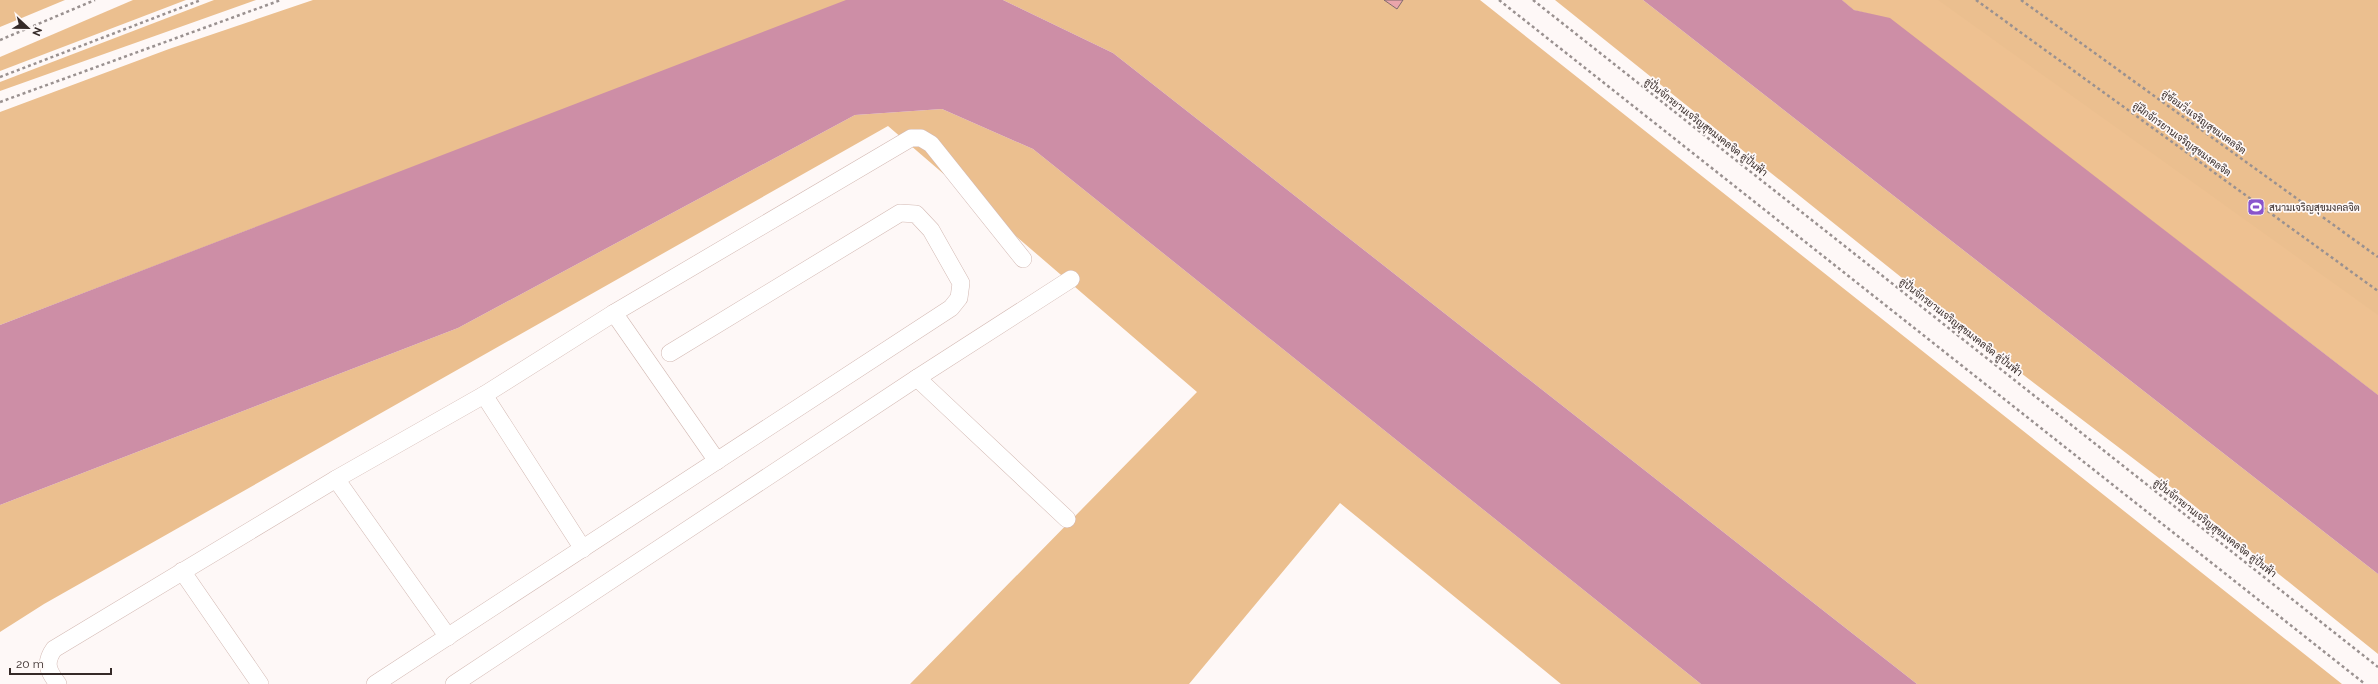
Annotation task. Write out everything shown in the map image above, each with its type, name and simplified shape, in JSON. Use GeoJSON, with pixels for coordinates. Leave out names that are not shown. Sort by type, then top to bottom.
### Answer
{"type":"FeatureCollection","features":[{"type":"Feature","properties":{"kind":"lane"},"geometry":{"type":"LineString","coordinates":[[58,684],[48,670],[48,658],[54,649],[336,479],[484,395],[614,312],[911,138],[921,138],[932,144],[1023,259]]}},
{"type":"Feature","properties":{"kind":"lane"},"geometry":{"type":"LineString","coordinates":[[375,684],[951,308],[959,298],[961,283],[931,230],[916,214],[900,213],[670,353]]}},
{"type":"Feature","properties":{"kind":"lane"},"geometry":{"type":"LineString","coordinates":[[454,684],[917,378],[1071,279]]}},
{"type":"Feature","properties":{"kind":"lane"},"geometry":{"type":"LineString","coordinates":[[614,312],[716,461]]}},
{"type":"Feature","properties":{"kind":"lane"},"geometry":{"type":"LineString","coordinates":[[917,378],[1068,518]]}},
{"type":"Feature","properties":{"kind":"lane"},"geometry":{"type":"LineString","coordinates":[[484,395],[583,549]]}},
{"type":"Feature","properties":{"kind":"lane"},"geometry":{"type":"LineString","coordinates":[[336,479],[448,637]]}},
{"type":"Feature","properties":{"kind":"lane"},"geometry":{"type":"LineString","coordinates":[[182,571],[260,684]]}},
{"type":"Feature","properties":{"kind":"path"},"geometry":{"type":"LineString","coordinates":[[0,40],[95,0]]}},
{"type":"Feature","properties":{"kind":"path"},"geometry":{"type":"LineString","coordinates":[[0,77],[200,0]]}},
{"type":"Feature","properties":{"kind":"path"},"geometry":{"type":"LineString","coordinates":[[0,102],[280,0]]}},
{"type":"Feature","properties":{"kind":"path"},"geometry":{"type":"LineString","coordinates":[[1499,0],[2365,684]]}},
{"type":"Feature","properties":{"kind":"path","name":"ลู่ปั่นจักรยานเจริญสุขมงคลจิต ลู่ปั่นฟ้า"},"geometry":{"type":"LineString","coordinates":[[1533,0],[2378,667]]}},
{"type":"Feature","properties":{"kind":"path","name":"ลู่ฝึกจักรยานเจริญสุขมงคลจิต"},"geometry":{"type":"LineString","coordinates":[[1976,0],[2378,290]]}},
{"type":"Feature","properties":{"kind":"path","name":"ลู่ซ้อมวิ่งเจริญสุขมงคลจิต"},"geometry":{"type":"LineString","coordinates":[[2021,0],[2378,257]]}},
{"type":"Feature","properties":{"kind":"shaded area"},"geometry":{"type":"Polygon","coordinates":[[[0,0],[65,0],[0,27],[0,0]]]}},
{"type":"Feature","properties":{"kind":"shaded area"},"geometry":{"type":"Polygon","coordinates":[[[133,0],[186,0],[0,71],[0,57],[133,0]]]}},
{"type":"Feature","properties":{"kind":"shaded area"},"geometry":{"type":"Polygon","coordinates":[[[214,0],[256,0],[0,91],[0,82],[214,0]]]}},
{"type":"Feature","properties":{"kind":"shaded area"},"geometry":{"type":"Polygon","coordinates":[[[313,0],[850,0],[0,325],[0,112],[169,49],[313,0]]]}},
{"type":"Feature","properties":{"kind":"shaded area"},"geometry":{"type":"Polygon","coordinates":[[[846,0],[1003,0],[1113,53],[1917,684],[1701,684],[1033,149],[942,109],[855,115],[458,328],[0,505],[0,325],[846,0]]]}},
{"type":"Feature","properties":{"kind":"shaded area"},"geometry":{"type":"Polygon","coordinates":[[[1003,0],[1384,0],[1397,9],[1403,0],[1480,0],[2342,684],[1917,684],[1113,53],[1003,0]]]}},
{"type":"Feature","properties":{"kind":"shaded area"},"geometry":{"type":"Polygon","coordinates":[[[1555,0],[1643,0],[2378,574],[2378,654],[2176,491],[2017,370],[1555,0]]]}},
{"type":"Feature","properties":{"kind":"shaded area"},"geometry":{"type":"Polygon","coordinates":[[[1643,0],[1842,0],[1854,10],[1890,18],[2378,395],[2378,574],[1643,0]]]}},
{"type":"Feature","properties":{"kind":"shaded area","name":"สนามเจริญสุขมงคลจิต"},"geometry":{"type":"Polygon","coordinates":[[[1842,0],[2378,0],[2378,395],[1890,19],[1854,10],[1842,0]]]}},
{"type":"Feature","properties":{"kind":"shaded area"},"geometry":{"type":"Polygon","coordinates":[[[1842,0],[1938,0],[2378,315],[2378,395],[1890,19],[1854,10],[1842,0]]]}},
{"type":"Feature","properties":{"kind":"shaded area"},"geometry":{"type":"Polygon","coordinates":[[[942,109],[1033,149],[1701,684],[1561,684],[1340,503],[1189,684],[910,684],[1197,392],[888,126],[44,604],[0,632],[0,505],[458,328],[855,115],[942,109]]]}},
{"type":"Feature","properties":{"kind":"building"},"geometry":{"type":"Polygon","coordinates":[[[1384,0],[1403,0],[1397,9],[1384,0]]]}},
{"type":"Feature","properties":{"kind":"place","name":"สนามเจริญสุขมงคลจิต"},"geometry":{"type":"Point","coordinates":[2256,207]}}]}
